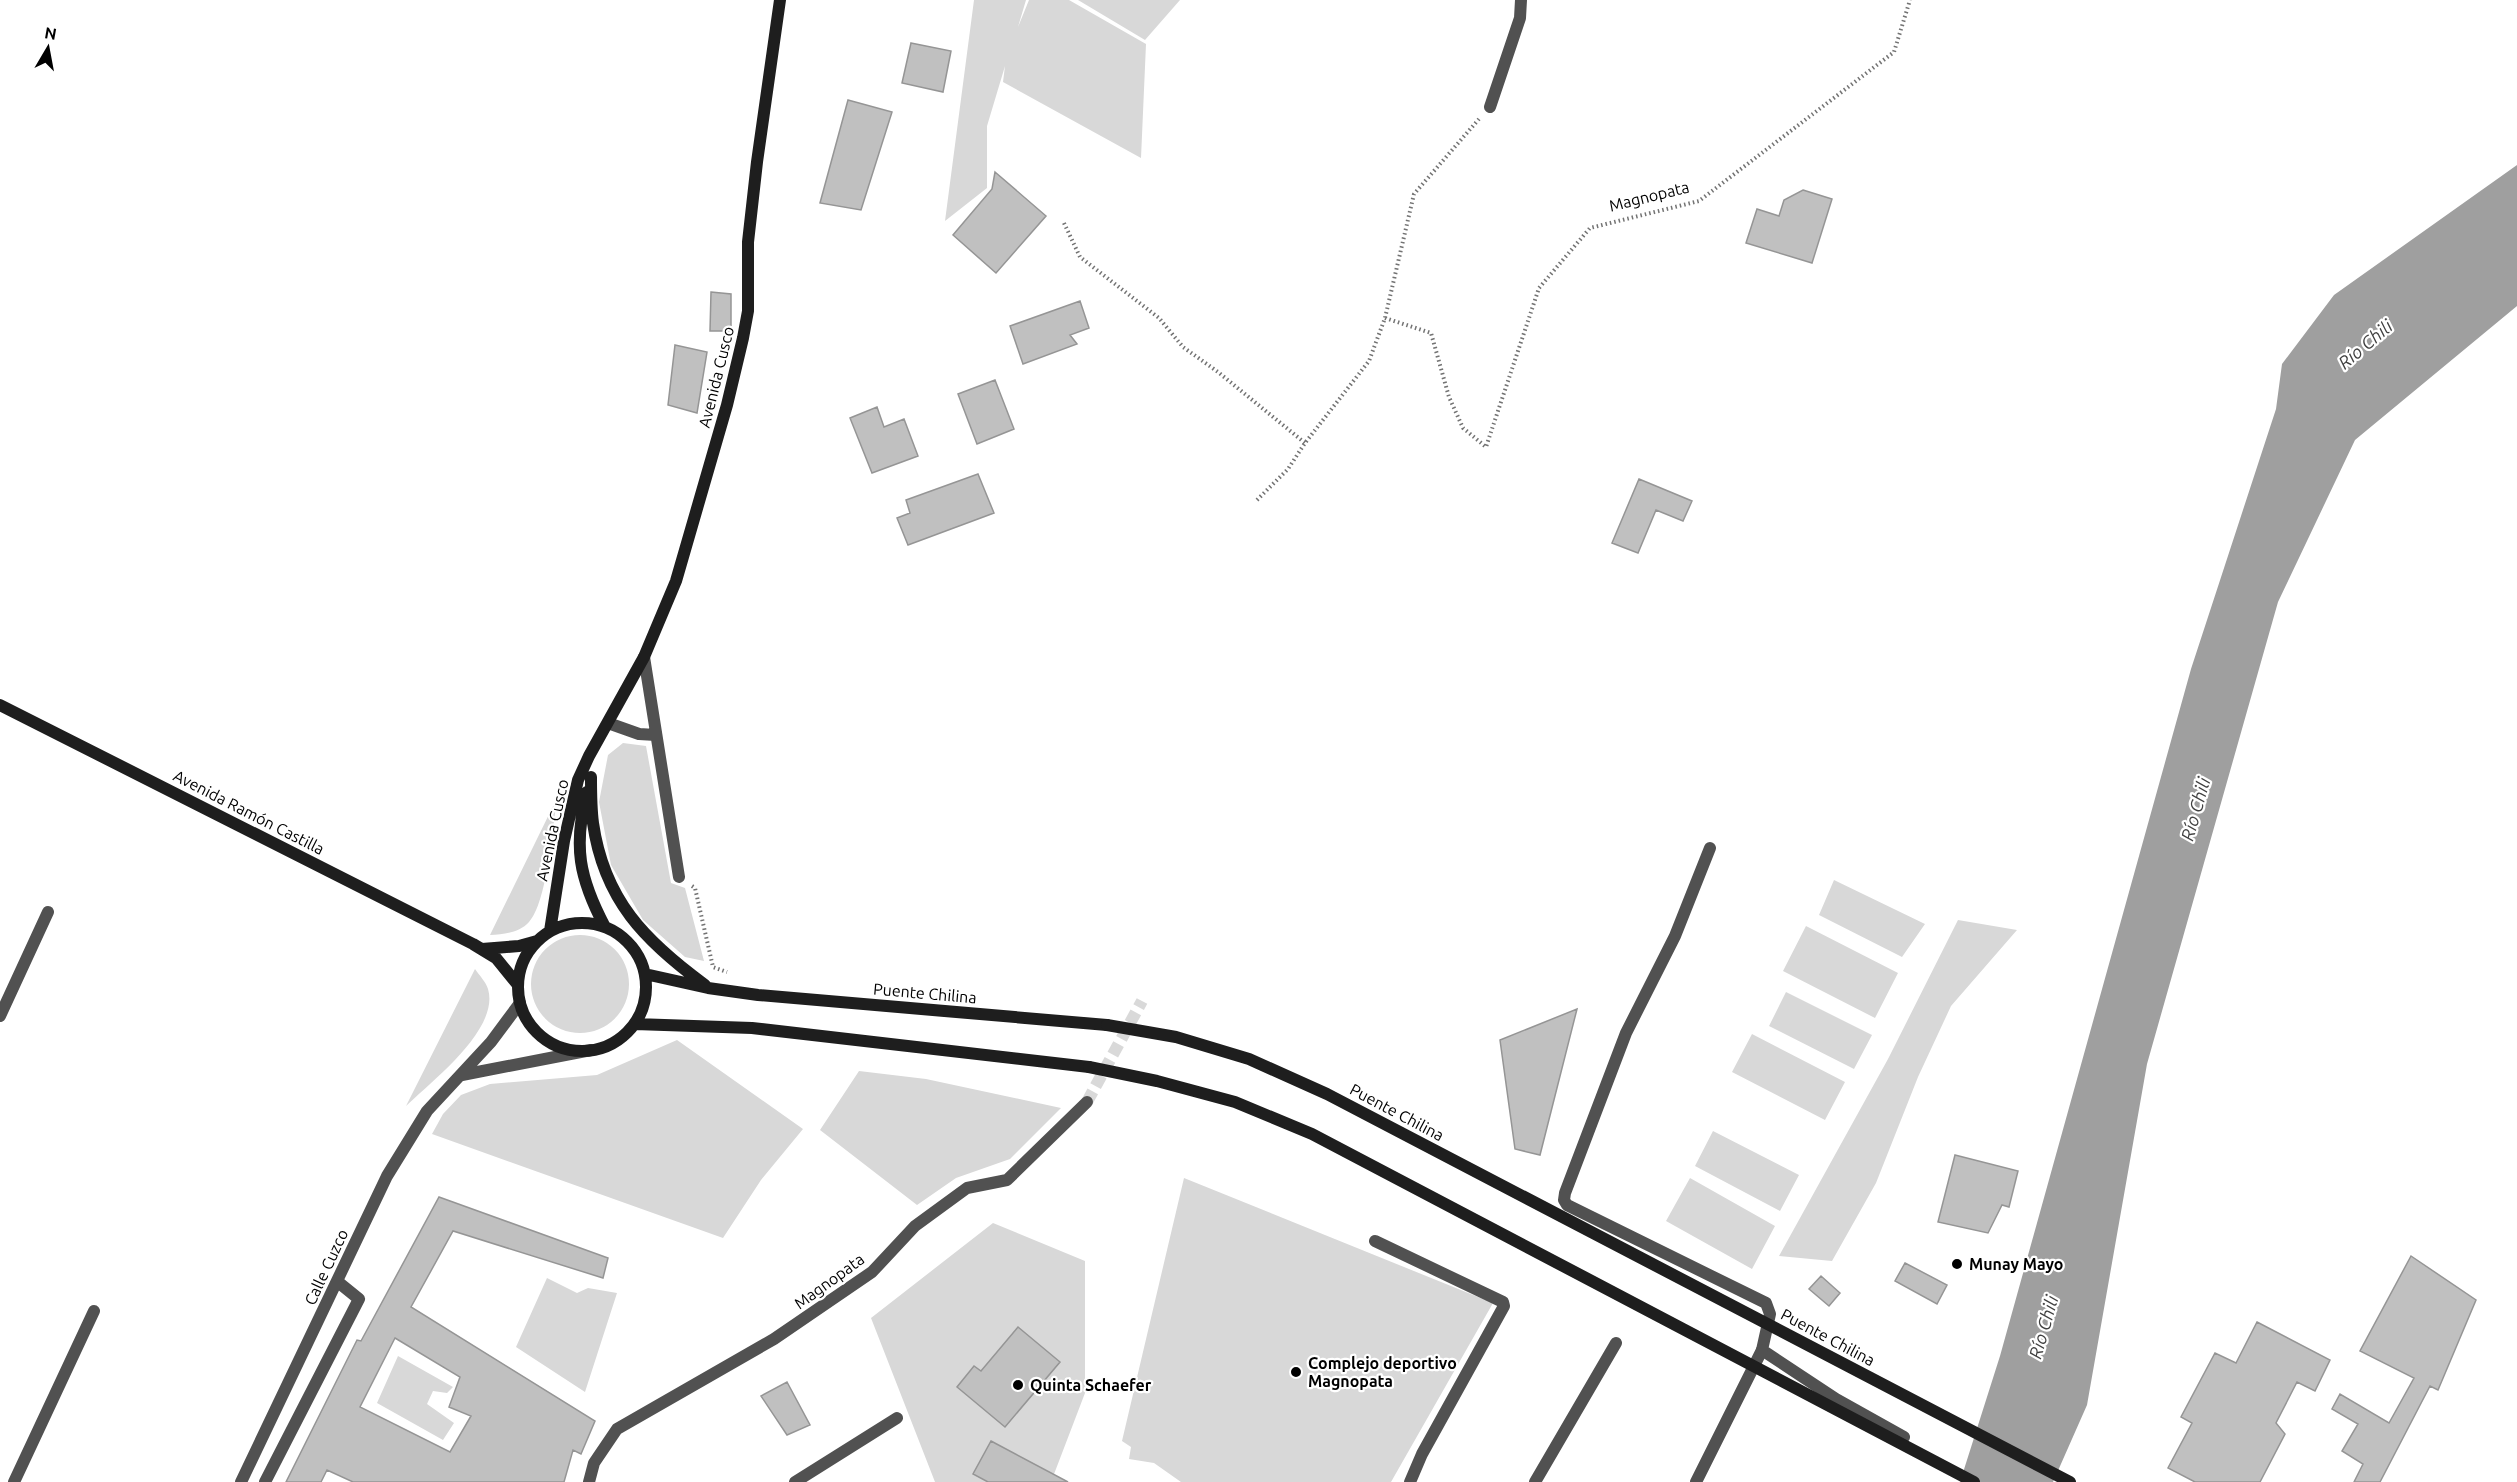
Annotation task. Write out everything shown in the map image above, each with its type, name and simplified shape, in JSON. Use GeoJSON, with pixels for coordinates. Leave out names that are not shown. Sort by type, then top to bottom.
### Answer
{"type":"FeatureCollection","features":[{"type":"Feature","properties":{"kind":"main road","name":"Avenida Cusco"},"geometry":{"type":"LineString","coordinates":[[550,931],[578,780],[644,657],[676,580],[711,463],[743,338],[748,311],[748,243],[780,0]]}},
{"type":"Feature","properties":{"kind":"main road","name":"Avenida Ramón Castilla"},"geometry":{"type":"LineString","coordinates":[[0,705],[482,949],[502,964],[518,985]]}},
{"type":"Feature","properties":{"kind":"main road","name":"Avenida Cusco"},"geometry":{"type":"LineString","coordinates":[[599,741],[579,836],[579,856],[584,881],[605,927]]}},
{"type":"Feature","properties":{"kind":"main road"},"geometry":{"type":"LineString","coordinates":[[591,777],[593,822],[602,862],[618,899],[642,932],[671,960],[708,988]]}},
{"type":"Feature","properties":{"kind":"main road"},"geometry":{"type":"LineString","coordinates":[[577,923],[605,927],[617,933],[631,946],[641,962],[645,974],[646,995],[640,1015],[635,1024],[615,1042],[591,1050],[564,1048],[549,1042],[526,1018],[520,1003],[518,985],[523,961],[537,941],[550,931],[577,923]]}},
{"type":"Feature","properties":{"kind":"main road"},"geometry":{"type":"LineString","coordinates":[[482,949],[519,946],[537,941]]}},
{"type":"Feature","properties":{"kind":"main road","name":"Puente Chilina"},"geometry":{"type":"LineString","coordinates":[[645,974],[708,988],[758,995],[1107,1025],[1176,1037],[1249,1059],[1327,1094],[2070,1482]]}},
{"type":"Feature","properties":{"kind":"main road"},"geometry":{"type":"LineString","coordinates":[[635,1024],[752,1028],[1089,1067],[1235,1102],[1312,1134],[1974,1482]]}},
{"type":"Feature","properties":{"kind":"street"},"geometry":{"type":"LineString","coordinates":[[1490,107],[1520,18],[1521,0]]}},
{"type":"Feature","properties":{"kind":"street"},"geometry":{"type":"LineString","coordinates":[[644,657],[679,877]]}},
{"type":"Feature","properties":{"kind":"street"},"geometry":{"type":"LineString","coordinates":[[608,723],[639,734],[656,735]]}},
{"type":"Feature","properties":{"kind":"street"},"geometry":{"type":"LineString","coordinates":[[1696,1482],[1762,1350],[1770,1314],[1766,1303],[1577,1210],[1564,1200],[1626,1033],[1675,936],[1710,848]]}},
{"type":"Feature","properties":{"kind":"street"},"geometry":{"type":"LineString","coordinates":[[0,1016],[48,912]]}},
{"type":"Feature","properties":{"kind":"street","name":"Calle Cuzco"},"geometry":{"type":"LineString","coordinates":[[241,1482],[387,1176],[427,1112],[491,1042],[520,1003]]}},
{"type":"Feature","properties":{"kind":"street"},"geometry":{"type":"LineString","coordinates":[[458,1076],[591,1050]]}},
{"type":"Feature","properties":{"kind":"street","name":"Magnopata"},"geometry":{"type":"LineString","coordinates":[[589,1482],[594,1463],[617,1429],[774,1339],[872,1272],[915,1226],[967,1188],[1007,1180],[1087,1102]]}},
{"type":"Feature","properties":{"kind":"street"},"geometry":{"type":"LineString","coordinates":[[1375,1241],[1503,1302],[1504,1306],[1422,1454],[1410,1482]]}},
{"type":"Feature","properties":{"kind":"street"},"geometry":{"type":"LineString","coordinates":[[265,1482],[359,1299],[338,1282]]}},
{"type":"Feature","properties":{"kind":"street"},"geometry":{"type":"LineString","coordinates":[[14,1482],[94,1311]]}},
{"type":"Feature","properties":{"kind":"street"},"geometry":{"type":"LineString","coordinates":[[1535,1482],[1616,1343]]}},
{"type":"Feature","properties":{"kind":"street"},"geometry":{"type":"LineString","coordinates":[[1762,1350],[1836,1399],[1904,1437]]}},
{"type":"Feature","properties":{"kind":"street"},"geometry":{"type":"LineString","coordinates":[[795,1482],[897,1418]]}},
{"type":"Feature","properties":{"kind":"path","name":"Magnopata"},"geometry":{"type":"LineString","coordinates":[[1385,318],[1431,333],[1449,397],[1463,428],[1486,447],[1539,288],[1590,228],[1699,201],[1894,52],[1910,0]]}},
{"type":"Feature","properties":{"kind":"path"},"geometry":{"type":"LineString","coordinates":[[1257,500],[1288,468],[1369,361],[1385,318],[1414,194],[1490,107]]}},
{"type":"Feature","properties":{"kind":"path"},"geometry":{"type":"LineString","coordinates":[[1064,224],[1080,257],[1159,318],[1183,347],[1218,372],[1305,443]]}},
{"type":"Feature","properties":{"kind":"path"},"geometry":{"type":"LineString","coordinates":[[679,877],[696,888],[713,967],[731,973]]}},
{"type":"Feature","properties":{"kind":"shaded area"},"geometry":{"type":"Polygon","coordinates":[[[974,0],[1026,0],[1018,27],[1029,0],[1069,0],[1146,44],[1141,158],[1003,82],[1005,66],[987,126],[987,188],[945,221],[974,0]]]}},
{"type":"Feature","properties":{"kind":"shaded area"},"geometry":{"type":"Polygon","coordinates":[[[1078,0],[1180,0],[1145,40],[1078,0]]]}},
{"type":"Feature","properties":{"kind":"shaded area"},"geometry":{"type":"Polygon","coordinates":[[[623,743],[646,746],[671,883],[685,888],[704,961],[685,957],[643,920],[611,865],[599,802],[608,755],[623,743]]]}},
{"type":"Feature","properties":{"kind":"shaded area"},"geometry":{"type":"Polygon","coordinates":[[[557,798],[545,882],[535,912],[521,929],[490,935],[557,798]]]}},
{"type":"Feature","properties":{"kind":"shaded area"},"geometry":{"type":"Polygon","coordinates":[[[1834,880],[1925,924],[1902,957],[1819,915],[1834,880]]]}},
{"type":"Feature","properties":{"kind":"shaded area"},"geometry":{"type":"Polygon","coordinates":[[[1958,920],[2017,930],[1951,1006],[1918,1077],[1876,1183],[1832,1261],[1779,1256],[1888,1059],[1958,920]]]}},
{"type":"Feature","properties":{"kind":"shaded area"},"geometry":{"type":"Polygon","coordinates":[[[1806,926],[1898,973],[1875,1018],[1783,971],[1806,926]]]}},
{"type":"Feature","properties":{"kind":"shaded area"},"geometry":{"type":"Polygon","coordinates":[[[580,935],[599,939],[614,950],[625,965],[629,984],[625,1003],[614,1018],[599,1029],[580,1033],[561,1029],[546,1018],[535,1003],[531,984],[535,965],[546,950],[561,939],[580,935]]]}},
{"type":"Feature","properties":{"kind":"shaded area"},"geometry":{"type":"Polygon","coordinates":[[[475,969],[488,989],[489,1004],[484,1021],[474,1037],[447,1069],[406,1106],[475,969]]]}},
{"type":"Feature","properties":{"kind":"shaded area"},"geometry":{"type":"Polygon","coordinates":[[[1786,992],[1872,1035],[1854,1069],[1769,1026],[1786,992]]]}},
{"type":"Feature","properties":{"kind":"shaded area"},"geometry":{"type":"Polygon","coordinates":[[[1752,1034],[1845,1082],[1825,1120],[1732,1072],[1752,1034]]]}},
{"type":"Feature","properties":{"kind":"shaded area"},"geometry":{"type":"Polygon","coordinates":[[[677,1040],[803,1129],[761,1180],[723,1238],[432,1134],[443,1114],[461,1095],[490,1084],[597,1075],[677,1040]]]}},
{"type":"Feature","properties":{"kind":"shaded area"},"geometry":{"type":"Polygon","coordinates":[[[859,1071],[926,1079],[1061,1108],[1010,1159],[956,1178],[917,1205],[820,1130],[859,1071]]]}},
{"type":"Feature","properties":{"kind":"shaded area"},"geometry":{"type":"Polygon","coordinates":[[[1713,1131],[1799,1175],[1780,1211],[1695,1166],[1713,1131]]]}},
{"type":"Feature","properties":{"kind":"shaded area","name":"Complejo deportivo Magnopata"},"geometry":{"type":"Polygon","coordinates":[[[1184,1178],[1493,1303],[1391,1482],[1181,1482],[1154,1463],[1129,1459],[1131,1447],[1122,1441],[1184,1178]]]}},
{"type":"Feature","properties":{"kind":"shaded area"},"geometry":{"type":"Polygon","coordinates":[[[1690,1178],[1775,1226],[1752,1269],[1666,1221],[1690,1178]]]}},
{"type":"Feature","properties":{"kind":"shaded area"},"geometry":{"type":"Polygon","coordinates":[[[993,1223],[1085,1261],[1085,1393],[1051,1482],[935,1482],[871,1318],[993,1223]]]}},
{"type":"Feature","properties":{"kind":"shaded area"},"geometry":{"type":"Polygon","coordinates":[[[547,1278],[577,1293],[588,1288],[617,1293],[585,1392],[516,1347],[547,1278]]]}},
{"type":"Feature","properties":{"kind":"shaded area"},"geometry":{"type":"Polygon","coordinates":[[[398,1356],[453,1387],[447,1393],[433,1391],[427,1404],[454,1423],[443,1440],[377,1403],[398,1356]]]}},
{"type":"Feature","properties":{"kind":"water","name":"Río Chili"},"geometry":{"type":"Polygon","coordinates":[[[2517,165],[2517,306],[2355,440],[2278,602],[2147,1064],[2087,1405],[2053,1482],[1960,1482],[2000,1356],[2191,669],[2276,409],[2282,364],[2334,295],[2517,165]]]}},
{"type":"Feature","properties":{"kind":"building"},"geometry":{"type":"Polygon","coordinates":[[[911,43],[951,51],[943,92],[902,83],[911,43]]]}},
{"type":"Feature","properties":{"kind":"building"},"geometry":{"type":"Polygon","coordinates":[[[848,100],[892,112],[861,210],[820,203],[848,100]]]}},
{"type":"Feature","properties":{"kind":"building"},"geometry":{"type":"Polygon","coordinates":[[[995,172],[1046,216],[996,273],[953,235],[992,189],[995,172]]]}},
{"type":"Feature","properties":{"kind":"building"},"geometry":{"type":"Polygon","coordinates":[[[1803,190],[1832,199],[1812,263],[1746,243],[1757,209],[1779,216],[1784,200],[1803,190]]]}},
{"type":"Feature","properties":{"kind":"building"},"geometry":{"type":"Polygon","coordinates":[[[711,292],[731,294],[731,331],[710,331],[711,292]]]}},
{"type":"Feature","properties":{"kind":"building"},"geometry":{"type":"Polygon","coordinates":[[[1080,301],[1089,328],[1070,335],[1077,344],[1023,364],[1010,326],[1080,301]]]}},
{"type":"Feature","properties":{"kind":"building"},"geometry":{"type":"Polygon","coordinates":[[[675,345],[707,352],[697,413],[668,405],[675,345]]]}},
{"type":"Feature","properties":{"kind":"building"},"geometry":{"type":"Polygon","coordinates":[[[995,380],[1014,429],[977,444],[958,394],[995,380]]]}},
{"type":"Feature","properties":{"kind":"building"},"geometry":{"type":"Polygon","coordinates":[[[877,407],[884,427],[904,419],[918,456],[872,473],[850,418],[877,407]]]}},
{"type":"Feature","properties":{"kind":"building"},"geometry":{"type":"Polygon","coordinates":[[[978,474],[994,513],[908,545],[897,518],[910,513],[906,500],[978,474]]]}},
{"type":"Feature","properties":{"kind":"building"},"geometry":{"type":"Polygon","coordinates":[[[1639,479],[1692,501],[1683,521],[1656,510],[1638,553],[1612,543],[1639,479]]]}},
{"type":"Feature","properties":{"kind":"building"},"geometry":{"type":"Polygon","coordinates":[[[1577,1009],[1540,1155],[1515,1149],[1500,1040],[1577,1009]]]}},
{"type":"Feature","properties":{"kind":"building"},"geometry":{"type":"Polygon","coordinates":[[[1955,1155],[2018,1171],[2009,1207],[2002,1205],[1988,1233],[1938,1222],[1955,1155]]]}},
{"type":"Feature","properties":{"kind":"building"},"geometry":{"type":"Polygon","coordinates":[[[439,1197],[608,1258],[603,1278],[453,1231],[411,1307],[595,1421],[581,1454],[573,1450],[564,1482],[353,1482],[327,1470],[321,1482],[286,1482],[357,1340],[361,1341],[439,1197]],[[395,1338],[360,1407],[450,1452],[471,1416],[449,1407],[460,1377],[395,1338]]]}},
{"type":"Feature","properties":{"kind":"building"},"geometry":{"type":"Polygon","coordinates":[[[2411,1256],[2476,1300],[2438,1390],[2430,1386],[2380,1482],[2354,1482],[2363,1464],[2342,1451],[2358,1424],[2332,1409],[2340,1394],[2389,1423],[2414,1378],[2360,1351],[2411,1256]]]}},
{"type":"Feature","properties":{"kind":"building"},"geometry":{"type":"Polygon","coordinates":[[[1905,1263],[1947,1285],[1937,1304],[1895,1281],[1905,1263]]]}},
{"type":"Feature","properties":{"kind":"building"},"geometry":{"type":"Polygon","coordinates":[[[1821,1276],[1840,1293],[1829,1306],[1809,1289],[1821,1276]]]}},
{"type":"Feature","properties":{"kind":"building"},"geometry":{"type":"Polygon","coordinates":[[[2257,1322],[2330,1360],[2315,1391],[2297,1382],[2276,1423],[2285,1434],[2260,1482],[2195,1482],[2168,1468],[2192,1423],[2181,1417],[2215,1353],[2236,1363],[2257,1322]]]}},
{"type":"Feature","properties":{"kind":"building"},"geometry":{"type":"Polygon","coordinates":[[[1018,1327],[1060,1362],[1005,1427],[957,1387],[974,1366],[981,1371],[1018,1327]]]}},
{"type":"Feature","properties":{"kind":"building"},"geometry":{"type":"Polygon","coordinates":[[[787,1382],[810,1425],[787,1435],[761,1396],[787,1382]]]}},
{"type":"Feature","properties":{"kind":"building"},"geometry":{"type":"Polygon","coordinates":[[[991,1441],[1068,1482],[988,1482],[973,1474],[991,1441]]]}},
{"type":"Feature","properties":{"kind":"tunnel"},"geometry":{"type":"LineString","coordinates":[[1087,1102],[1142,1001]]}},
{"type":"Feature","properties":{"kind":"place","name":"Munay Mayo"},"geometry":{"type":"Point","coordinates":[1957,1264]}},
{"type":"Feature","properties":{"kind":"place","name":"Complejo deportivo Magnopata"},"geometry":{"type":"Point","coordinates":[1296,1372]}},
{"type":"Feature","properties":{"kind":"place","name":"Quinta Schaefer"},"geometry":{"type":"Point","coordinates":[1018,1385]}}]}
